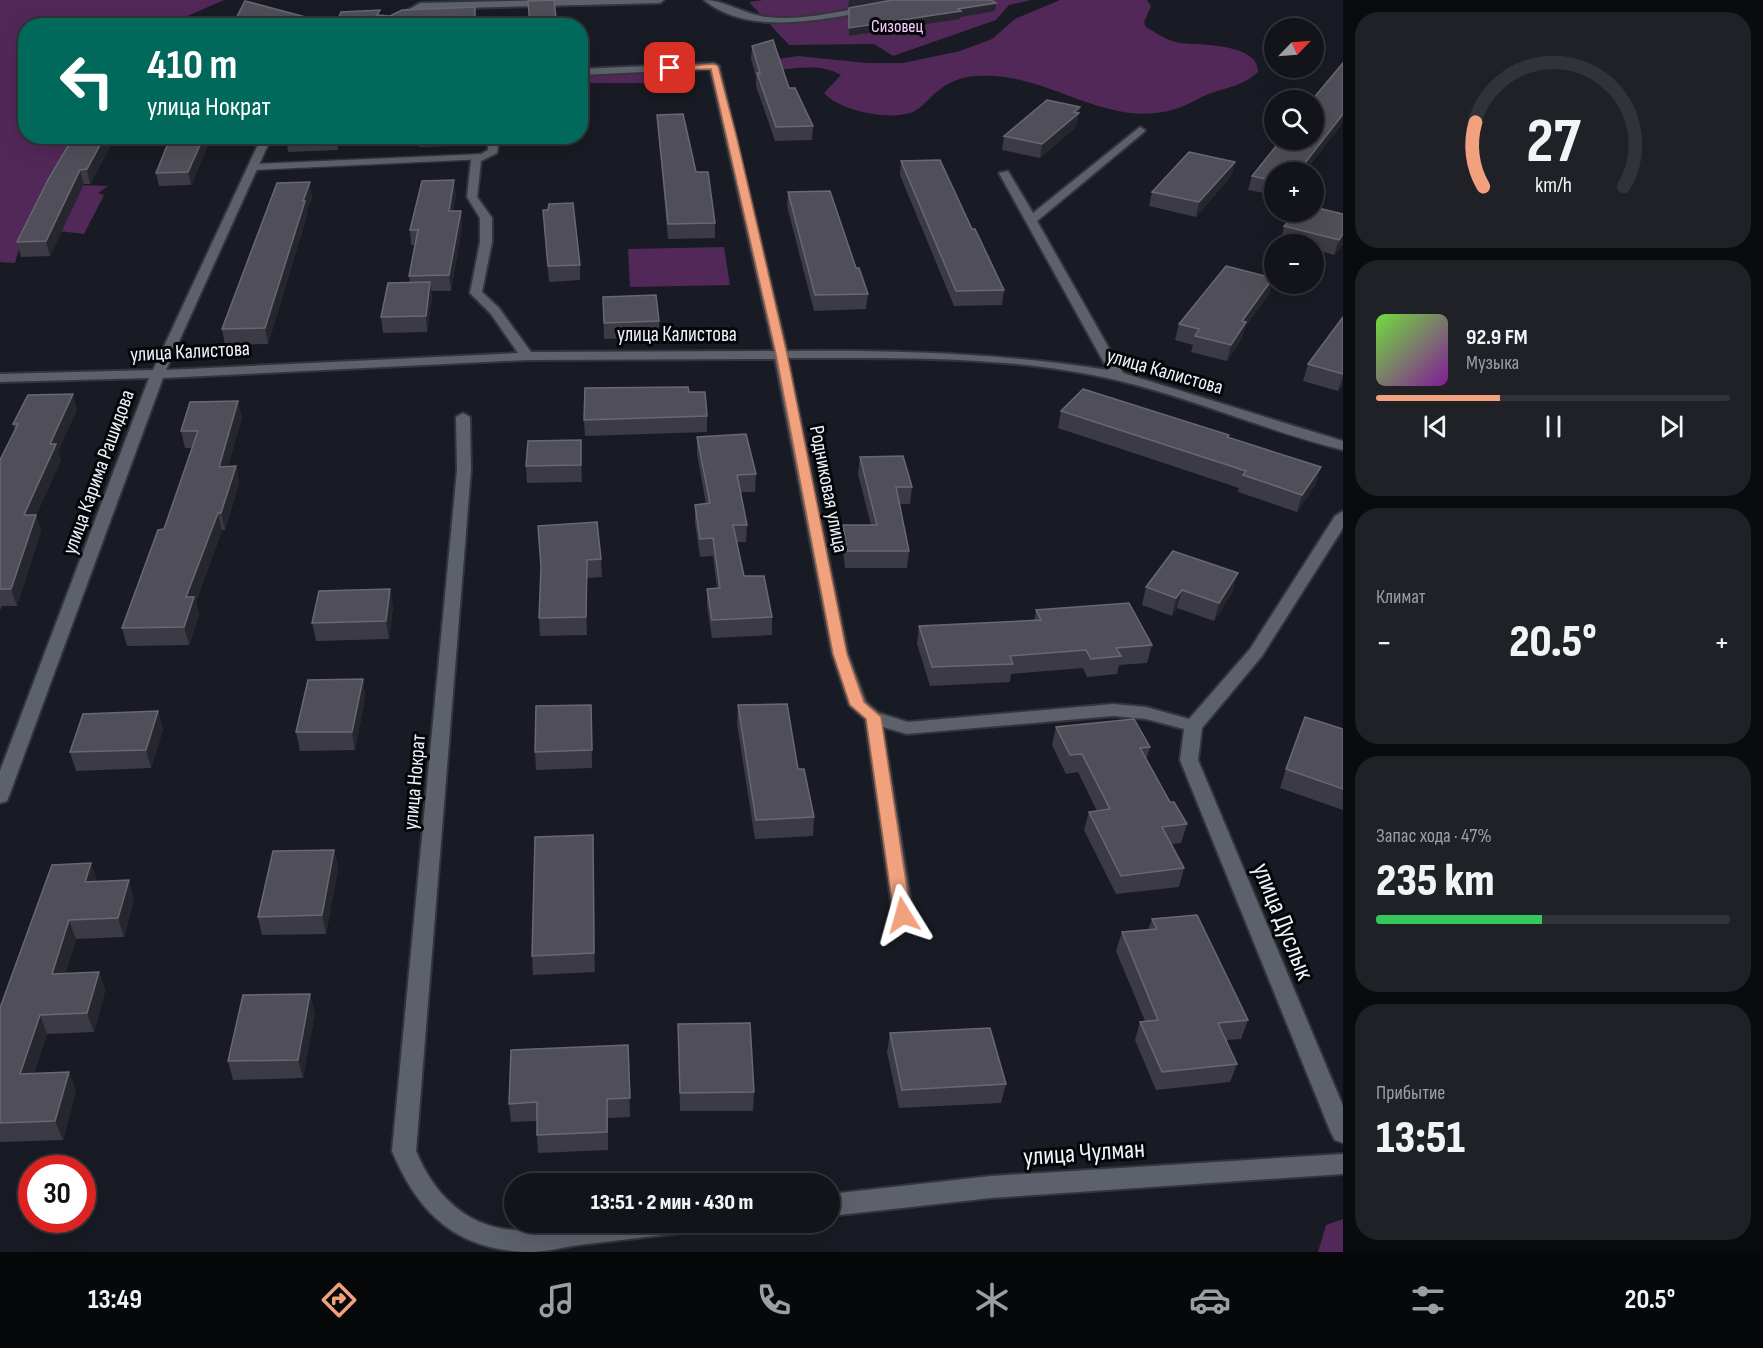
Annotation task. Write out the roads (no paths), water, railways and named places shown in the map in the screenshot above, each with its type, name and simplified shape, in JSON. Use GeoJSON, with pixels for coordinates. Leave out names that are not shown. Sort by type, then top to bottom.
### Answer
{"type":"FeatureCollection","features":[{"type":"Feature","properties":{"kind":"street"},"geometry":{"type":"LineString","coordinates":[[398,18],[427,3],[660,0]]}},
{"type":"Feature","properties":{"kind":"street"},"geometry":{"type":"LineString","coordinates":[[708,0],[750,17],[781,23],[881,7]]}},
{"type":"Feature","properties":{"kind":"street","name":"Родниковая улица"},"geometry":{"type":"LineString","coordinates":[[588,72],[714,66],[733,139],[781,354],[840,654],[858,705],[873,717]]}},
{"type":"Feature","properties":{"kind":"street"},"geometry":{"type":"LineString","coordinates":[[1031,220],[1140,130]]}},
{"type":"Feature","properties":{"kind":"street","name":"улица Карима Рашидова"},"geometry":{"type":"LineString","coordinates":[[0,796],[158,373],[263,144]]}},
{"type":"Feature","properties":{"kind":"street"},"geometry":{"type":"LineString","coordinates":[[493,144],[493,151],[476,160],[472,197],[486,218],[486,242],[476,293],[495,311],[527,356]]}},
{"type":"Feature","properties":{"kind":"street"},"geometry":{"type":"LineString","coordinates":[[1004,173],[1118,376]]}},
{"type":"Feature","properties":{"kind":"street","name":"улица Калистова"},"geometry":{"type":"LineString","coordinates":[[0,378],[527,356],[781,354],[964,357],[1037,363],[1118,376],[1343,446]]}},
{"type":"Feature","properties":{"kind":"street","name":"улица Нократ"},"geometry":{"type":"LineString","coordinates":[[463,417],[464,470],[404,1151],[413,1177],[426,1198],[447,1217],[474,1232],[513,1242],[588,1233]]}},
{"type":"Feature","properties":{"kind":"street"},"geometry":{"type":"LineString","coordinates":[[903,915],[873,717],[907,728],[1113,710],[1146,713],[1193,726],[1209,711],[1259,650],[1343,516]]}},
{"type":"Feature","properties":{"kind":"street","name":"улица Дуслык"},"geometry":{"type":"LineString","coordinates":[[1193,726],[1189,760],[1343,1133]]}},
{"type":"Feature","properties":{"kind":"street","name":"улица Чулман"},"geometry":{"type":"LineString","coordinates":[[840,1205],[991,1187],[1343,1164]]}},
{"type":"Feature","properties":{"kind":"lane"},"geometry":{"type":"LineString","coordinates":[[253,167],[482,157]]}},
{"type":"Feature","properties":{"kind":"park label","name":"Сизовец"},"geometry":{"type":"Point","coordinates":[897,26]}}]}
